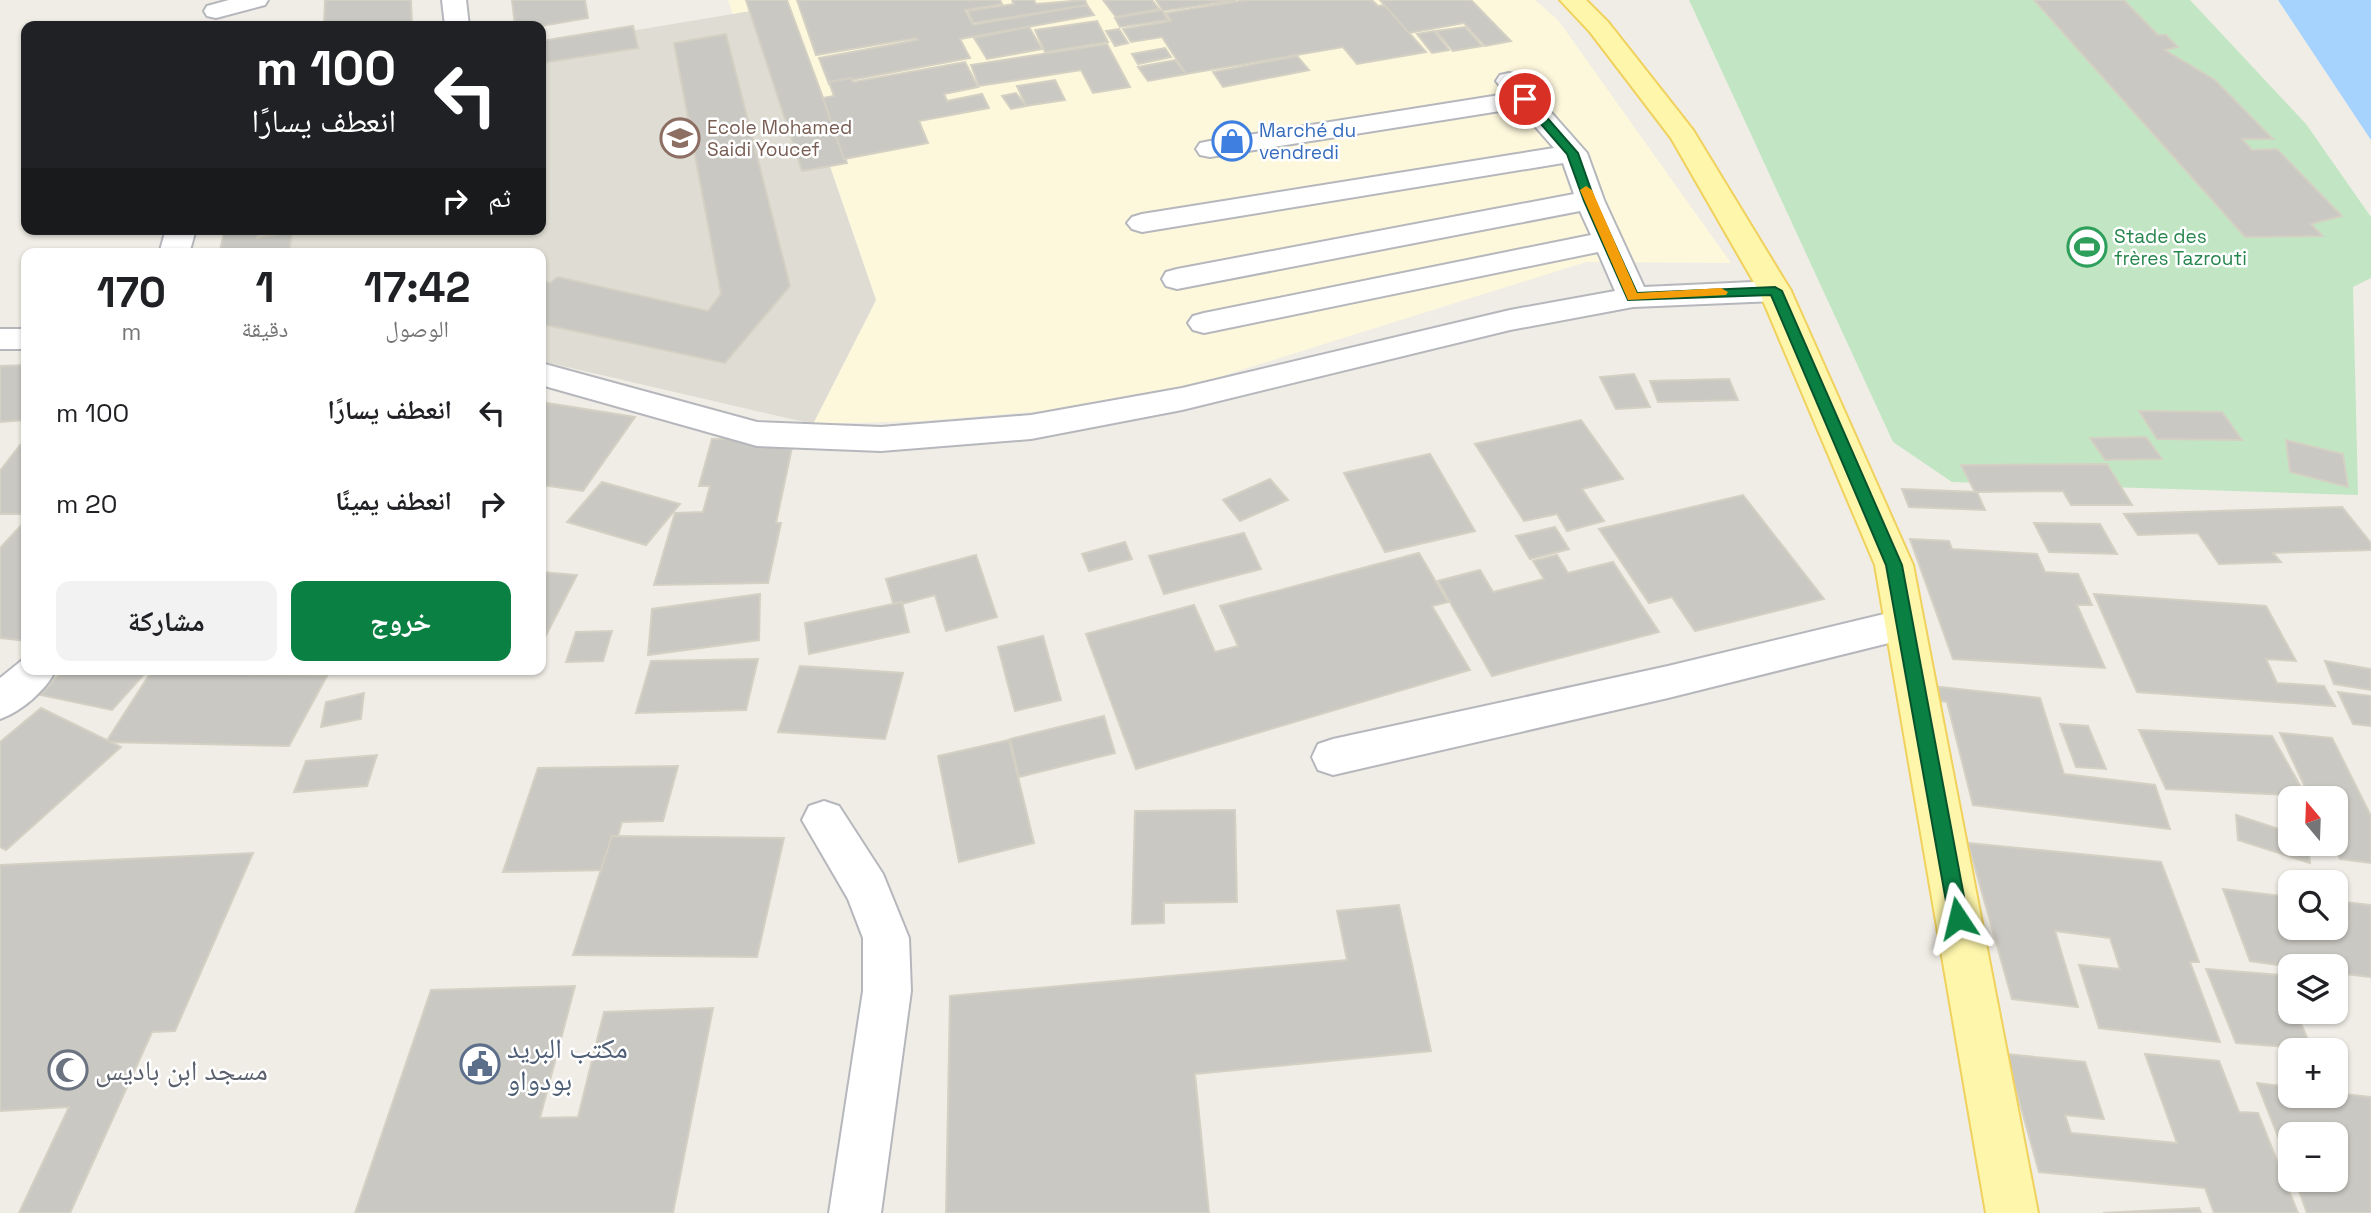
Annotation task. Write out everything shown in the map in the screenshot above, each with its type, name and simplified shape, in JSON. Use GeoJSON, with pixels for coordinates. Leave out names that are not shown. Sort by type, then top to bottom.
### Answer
{"type":"FeatureCollection","features":[{"type":"Feature","properties":{"kind":"main road"},"geometry":{"type":"LineString","coordinates":[[1572,0],[1599,27],[1683,136],[1775,291],[1894,565],[2012,1213]]}},
{"type":"Feature","properties":{"kind":"street"},"geometry":{"type":"LineString","coordinates":[[215,12],[256,0]]}},
{"type":"Feature","properties":{"kind":"street"},"geometry":{"type":"LineString","coordinates":[[454,0],[456,21]]}},
{"type":"Feature","properties":{"kind":"street"},"geometry":{"type":"LineString","coordinates":[[1210,149],[1517,90],[1573,153],[1590,201],[1633,297]]}},
{"type":"Feature","properties":{"kind":"street"},"geometry":{"type":"LineString","coordinates":[[1142,223],[1573,153]]}},
{"type":"Feature","properties":{"kind":"street"},"geometry":{"type":"LineString","coordinates":[[1177,279],[1590,201]]}},
{"type":"Feature","properties":{"kind":"street"},"geometry":{"type":"LineString","coordinates":[[1204,323],[1608,241]]}},
{"type":"Feature","properties":{"kind":"street"},"geometry":{"type":"LineString","coordinates":[[546,375],[757,434],[881,439],[1031,427],[1182,399],[1510,320],[1633,297],[1775,291]]}},
{"type":"Feature","properties":{"kind":"street"},"geometry":{"type":"LineString","coordinates":[[0,339],[21,339]]}},
{"type":"Feature","properties":{"kind":"street"},"geometry":{"type":"LineString","coordinates":[[1332,757],[1668,682],[1905,624]]}},
{"type":"Feature","properties":{"kind":"street"},"geometry":{"type":"LineString","coordinates":[[0,702],[30,675]]}},
{"type":"Feature","properties":{"kind":"street"},"geometry":{"type":"LineString","coordinates":[[824,820],[867,889],[886,938],[887,991],[855,1213]]}},
{"type":"Feature","properties":{"kind":"shaded area","name":"Marché du vendredi"},"geometry":{"type":"Polygon","coordinates":[[[728,0],[1535,0],[1558,20],[1731,263],[1586,262],[1190,386],[1042,411],[921,421],[813,424],[876,300],[775,7],[733,15],[728,0]]]}},
{"type":"Feature","properties":{"kind":"shaded area","name":"Ecole Mohamed Saidi Youcef"},"geometry":{"type":"Polygon","coordinates":[[[775,7],[876,300],[813,424],[546,362],[546,248],[251,248],[253,235],[546,235],[546,45],[775,7]]]}},
{"type":"Feature","properties":{"kind":"green space","name":"Stade des frères Tazrouti"},"geometry":{"type":"Polygon","coordinates":[[[1689,0],[2190,0],[2306,124],[2371,217],[2371,278],[2353,287],[2358,495],[1952,482],[1893,442],[1689,0]]]}},
{"type":"Feature","properties":{"kind":"water"},"geometry":{"type":"Polygon","coordinates":[[[2278,0],[2371,0],[2371,140],[2278,0]]]}},
{"type":"Feature","properties":{"kind":"building"},"geometry":{"type":"Polygon","coordinates":[[[325,0],[411,0],[412,21],[324,21],[325,0]]]}},
{"type":"Feature","properties":{"kind":"building"},"geometry":{"type":"Polygon","coordinates":[[[512,0],[585,0],[588,18],[546,25],[546,21],[514,21],[512,0]]]}},
{"type":"Feature","properties":{"kind":"building"},"geometry":{"type":"Polygon","coordinates":[[[746,0],[787,0],[847,163],[802,171],[746,0]]]}},
{"type":"Feature","properties":{"kind":"building"},"geometry":{"type":"Polygon","coordinates":[[[797,0],[1000,0],[1002,4],[965,10],[973,25],[1087,5],[1094,15],[960,39],[970,58],[829,84],[819,58],[917,40],[916,38],[816,55],[797,0]]]}},
{"type":"Feature","properties":{"kind":"building"},"geometry":{"type":"Polygon","coordinates":[[[1012,0],[1034,0],[1036,4],[1085,0],[1087,5],[973,23],[968,11],[1014,4],[1012,0]]]}},
{"type":"Feature","properties":{"kind":"building"},"geometry":{"type":"Polygon","coordinates":[[[1103,0],[1152,0],[1159,9],[1116,17],[1103,0]]]}},
{"type":"Feature","properties":{"kind":"building"},"geometry":{"type":"Polygon","coordinates":[[[1156,0],[1236,0],[1163,11],[1156,0]]]}},
{"type":"Feature","properties":{"kind":"building"},"geometry":{"type":"Polygon","coordinates":[[[1245,0],[1372,0],[1378,6],[1385,5],[1426,52],[1357,64],[1343,47],[1186,74],[1162,37],[1131,42],[1123,29],[1171,21],[1166,13],[1245,0]]]}},
{"type":"Feature","properties":{"kind":"building"},"geometry":{"type":"Polygon","coordinates":[[[1380,0],[1471,0],[1511,41],[1485,46],[1464,23],[1409,33],[1380,0]]]}},
{"type":"Feature","properties":{"kind":"building"},"geometry":{"type":"Polygon","coordinates":[[[2034,0],[2124,0],[2158,35],[2166,35],[2178,47],[2165,50],[2215,80],[2273,139],[2242,139],[2252,150],[2277,149],[2342,216],[2311,224],[2323,236],[2245,237],[2034,0]]]}},
{"type":"Feature","properties":{"kind":"building"},"geometry":{"type":"Polygon","coordinates":[[[1162,10],[1168,20],[1120,27],[1115,18],[1162,10]]]}},
{"type":"Feature","properties":{"kind":"building"},"geometry":{"type":"Polygon","coordinates":[[[1097,21],[1108,42],[1045,52],[1035,30],[1097,21]]]}},
{"type":"Feature","properties":{"kind":"building"},"geometry":{"type":"Polygon","coordinates":[[[633,26],[638,48],[546,62],[546,40],[633,26]]]}},
{"type":"Feature","properties":{"kind":"building"},"geometry":{"type":"Polygon","coordinates":[[[1029,27],[1042,49],[987,59],[974,38],[1029,27]]]}},
{"type":"Feature","properties":{"kind":"building"},"geometry":{"type":"Polygon","coordinates":[[[1465,27],[1482,46],[1453,51],[1436,31],[1465,27]]]}},
{"type":"Feature","properties":{"kind":"building"},"geometry":{"type":"Polygon","coordinates":[[[1119,29],[1128,43],[1115,46],[1106,31],[1119,29]]]}},
{"type":"Feature","properties":{"kind":"building"},"geometry":{"type":"Polygon","coordinates":[[[1434,31],[1449,50],[1432,53],[1417,34],[1434,31]]]}},
{"type":"Feature","properties":{"kind":"building"},"geometry":{"type":"Polygon","coordinates":[[[726,34],[790,286],[725,363],[546,325],[546,282],[550,283],[558,277],[708,311],[721,294],[674,43],[726,34]]]}},
{"type":"Feature","properties":{"kind":"building"},"geometry":{"type":"Polygon","coordinates":[[[1107,44],[1130,87],[1093,93],[1081,70],[979,86],[971,65],[1107,44]]]}},
{"type":"Feature","properties":{"kind":"building"},"geometry":{"type":"Polygon","coordinates":[[[1165,48],[1171,57],[1138,64],[1132,54],[1165,48]]]}},
{"type":"Feature","properties":{"kind":"building"},"geometry":{"type":"Polygon","coordinates":[[[1297,56],[1309,70],[1223,87],[1213,72],[1297,56]]]}},
{"type":"Feature","properties":{"kind":"building"},"geometry":{"type":"Polygon","coordinates":[[[1175,60],[1186,74],[1148,81],[1138,67],[1175,60]]]}},
{"type":"Feature","properties":{"kind":"building"},"geometry":{"type":"Polygon","coordinates":[[[965,62],[978,87],[944,94],[947,101],[982,94],[989,108],[919,121],[928,143],[844,159],[823,98],[834,96],[829,82],[851,78],[853,82],[965,62]]]}},
{"type":"Feature","properties":{"kind":"building"},"geometry":{"type":"Polygon","coordinates":[[[1055,80],[1065,100],[1026,106],[1017,86],[1055,80]]]}},
{"type":"Feature","properties":{"kind":"building"},"geometry":{"type":"Polygon","coordinates":[[[1016,93],[1026,106],[1011,109],[1002,96],[1016,93]]]}},
{"type":"Feature","properties":{"kind":"building"},"geometry":{"type":"Polygon","coordinates":[[[224,235],[258,235],[257,238],[292,235],[290,248],[220,248],[224,235]]]}},
{"type":"Feature","properties":{"kind":"building"},"geometry":{"type":"Polygon","coordinates":[[[21,365],[21,420],[0,422],[0,366],[21,365]]]}},
{"type":"Feature","properties":{"kind":"building"},"geometry":{"type":"Polygon","coordinates":[[[1634,374],[1650,407],[1616,409],[1600,377],[1634,374]]]}},
{"type":"Feature","properties":{"kind":"building"},"geometry":{"type":"Polygon","coordinates":[[[1729,379],[1738,400],[1658,402],[1650,381],[1729,379]]]}},
{"type":"Feature","properties":{"kind":"building"},"geometry":{"type":"Polygon","coordinates":[[[546,403],[635,417],[583,491],[546,486],[546,403]]]}},
{"type":"Feature","properties":{"kind":"building"},"geometry":{"type":"Polygon","coordinates":[[[2139,411],[2222,412],[2242,440],[2157,439],[2139,411]]]}},
{"type":"Feature","properties":{"kind":"building"},"geometry":{"type":"Polygon","coordinates":[[[1581,420],[1623,479],[1582,489],[1604,521],[1567,531],[1557,514],[1524,521],[1475,444],[1581,420]]]}},
{"type":"Feature","properties":{"kind":"building"},"geometry":{"type":"Polygon","coordinates":[[[2146,437],[2162,459],[2105,460],[2090,438],[2146,437]]]}},
{"type":"Feature","properties":{"kind":"building"},"geometry":{"type":"Polygon","coordinates":[[[794,438],[776,523],[781,523],[768,583],[654,585],[675,513],[703,512],[710,486],[699,486],[712,439],[794,438]]]}},
{"type":"Feature","properties":{"kind":"building"},"geometry":{"type":"Polygon","coordinates":[[[2286,440],[2343,454],[2348,487],[2290,472],[2286,440]]]}},
{"type":"Feature","properties":{"kind":"building"},"geometry":{"type":"Polygon","coordinates":[[[21,445],[21,514],[0,514],[0,471],[21,445]]]}},
{"type":"Feature","properties":{"kind":"building"},"geometry":{"type":"Polygon","coordinates":[[[1430,454],[1475,531],[1385,552],[1344,473],[1430,454]]]}},
{"type":"Feature","properties":{"kind":"building"},"geometry":{"type":"Polygon","coordinates":[[[2107,464],[2132,505],[2071,505],[2063,491],[1975,492],[1961,465],[2107,464]]]}},
{"type":"Feature","properties":{"kind":"building"},"geometry":{"type":"Polygon","coordinates":[[[1270,479],[1288,500],[1240,521],[1223,500],[1270,479]]]}},
{"type":"Feature","properties":{"kind":"building"},"geometry":{"type":"Polygon","coordinates":[[[602,482],[680,504],[646,545],[567,522],[602,482]]]}},
{"type":"Feature","properties":{"kind":"building"},"geometry":{"type":"Polygon","coordinates":[[[1902,489],[1977,492],[1985,510],[1909,507],[1902,489]]]}},
{"type":"Feature","properties":{"kind":"building"},"geometry":{"type":"Polygon","coordinates":[[[1743,495],[1824,599],[1695,631],[1672,597],[1649,603],[1599,529],[1743,495]]]}},
{"type":"Feature","properties":{"kind":"building"},"geometry":{"type":"Polygon","coordinates":[[[2342,507],[2371,543],[2371,550],[2273,553],[2281,562],[2219,564],[2198,533],[2138,535],[2124,514],[2342,507]]]}},
{"type":"Feature","properties":{"kind":"building"},"geometry":{"type":"Polygon","coordinates":[[[2034,523],[2100,524],[2117,554],[2049,552],[2034,523]]]}},
{"type":"Feature","properties":{"kind":"building"},"geometry":{"type":"Polygon","coordinates":[[[21,525],[21,640],[0,638],[0,548],[21,525]]]}},
{"type":"Feature","properties":{"kind":"building"},"geometry":{"type":"Polygon","coordinates":[[[1555,527],[1569,549],[1530,559],[1516,536],[1555,527]]]}},
{"type":"Feature","properties":{"kind":"building"},"geometry":{"type":"Polygon","coordinates":[[[1244,533],[1261,569],[1164,594],[1149,556],[1244,533]]]}},
{"type":"Feature","properties":{"kind":"building"},"geometry":{"type":"Polygon","coordinates":[[[1910,539],[1949,541],[1952,549],[2037,554],[2045,572],[2078,574],[2092,605],[2077,605],[2105,668],[1953,659],[1910,539]]]}},
{"type":"Feature","properties":{"kind":"building"},"geometry":{"type":"Polygon","coordinates":[[[1125,542],[1132,559],[1089,571],[1082,554],[1125,542]]]}},
{"type":"Feature","properties":{"kind":"building"},"geometry":{"type":"Polygon","coordinates":[[[1419,553],[1448,602],[1432,606],[1470,670],[1136,769],[1086,634],[1194,605],[1215,652],[1238,646],[1220,606],[1419,553]]]}},
{"type":"Feature","properties":{"kind":"building"},"geometry":{"type":"Polygon","coordinates":[[[976,555],[997,617],[946,631],[935,595],[894,606],[886,579],[976,555]]]}},
{"type":"Feature","properties":{"kind":"building"},"geometry":{"type":"Polygon","coordinates":[[[1557,555],[1568,573],[1613,562],[1659,632],[1492,676],[1438,581],[1480,570],[1493,592],[1544,579],[1533,561],[1557,555]]]}},
{"type":"Feature","properties":{"kind":"building"},"geometry":{"type":"Polygon","coordinates":[[[546,572],[577,575],[546,635],[546,572]]]}},
{"type":"Feature","properties":{"kind":"building"},"geometry":{"type":"Polygon","coordinates":[[[760,594],[759,640],[648,655],[652,609],[760,594]]]}},
{"type":"Feature","properties":{"kind":"building"},"geometry":{"type":"Polygon","coordinates":[[[2094,594],[2266,606],[2296,661],[2266,659],[2277,683],[2324,686],[2335,706],[2137,692],[2094,594]]]}},
{"type":"Feature","properties":{"kind":"building"},"geometry":{"type":"Polygon","coordinates":[[[902,602],[909,632],[809,654],[805,623],[902,602]]]}},
{"type":"Feature","properties":{"kind":"building"},"geometry":{"type":"Polygon","coordinates":[[[612,631],[603,661],[566,662],[576,632],[612,631]]]}},
{"type":"Feature","properties":{"kind":"building"},"geometry":{"type":"Polygon","coordinates":[[[1043,636],[1061,700],[1015,711],[998,647],[1043,636]]]}},
{"type":"Feature","properties":{"kind":"building"},"geometry":{"type":"Polygon","coordinates":[[[758,659],[746,710],[636,713],[651,661],[758,659]]]}},
{"type":"Feature","properties":{"kind":"building"},"geometry":{"type":"Polygon","coordinates":[[[2325,661],[2371,669],[2371,690],[2334,684],[2325,661]]]}},
{"type":"Feature","properties":{"kind":"building"},"geometry":{"type":"Polygon","coordinates":[[[800,666],[903,673],[885,739],[778,732],[800,666]]]}},
{"type":"Feature","properties":{"kind":"building"},"geometry":{"type":"Polygon","coordinates":[[[58,675],[144,675],[112,710],[40,695],[58,675]]]}},
{"type":"Feature","properties":{"kind":"building"},"geometry":{"type":"Polygon","coordinates":[[[149,675],[327,676],[289,746],[106,742],[149,675]]]}},
{"type":"Feature","properties":{"kind":"building"},"geometry":{"type":"Polygon","coordinates":[[[1931,686],[2040,698],[2064,774],[2155,785],[2170,829],[1973,805],[1947,702],[1935,700],[1931,686]]]}},
{"type":"Feature","properties":{"kind":"building"},"geometry":{"type":"Polygon","coordinates":[[[2338,692],[2371,696],[2371,726],[2353,724],[2338,692]]]}},
{"type":"Feature","properties":{"kind":"building"},"geometry":{"type":"Polygon","coordinates":[[[364,693],[361,719],[321,727],[326,702],[364,693]]]}},
{"type":"Feature","properties":{"kind":"building"},"geometry":{"type":"Polygon","coordinates":[[[41,708],[121,747],[6,850],[0,847],[0,742],[41,708]]]}},
{"type":"Feature","properties":{"kind":"building"},"geometry":{"type":"Polygon","coordinates":[[[1104,716],[1115,753],[1019,777],[1010,739],[1104,716]]]}},
{"type":"Feature","properties":{"kind":"building"},"geometry":{"type":"Polygon","coordinates":[[[2060,724],[2088,726],[2106,769],[2076,767],[2060,724]]]}},
{"type":"Feature","properties":{"kind":"building"},"geometry":{"type":"Polygon","coordinates":[[[2139,730],[2272,736],[2300,786],[2278,786],[2278,795],[2166,789],[2139,730]]]}},
{"type":"Feature","properties":{"kind":"building"},"geometry":{"type":"Polygon","coordinates":[[[2280,733],[2332,738],[2371,816],[2371,863],[2340,859],[2339,856],[2348,856],[2348,786],[2304,786],[2280,733]]]}},
{"type":"Feature","properties":{"kind":"building"},"geometry":{"type":"Polygon","coordinates":[[[1009,740],[1034,843],[959,862],[938,756],[1009,740]]]}},
{"type":"Feature","properties":{"kind":"building"},"geometry":{"type":"Polygon","coordinates":[[[377,755],[367,786],[294,792],[306,761],[377,755]]]}},
{"type":"Feature","properties":{"kind":"building"},"geometry":{"type":"Polygon","coordinates":[[[678,766],[663,821],[622,822],[608,870],[503,872],[538,768],[678,766]]]}},
{"type":"Feature","properties":{"kind":"building"},"geometry":{"type":"Polygon","coordinates":[[[1235,810],[1237,902],[1164,903],[1164,923],[1132,924],[1135,811],[1235,810]]]}},
{"type":"Feature","properties":{"kind":"building"},"geometry":{"type":"Polygon","coordinates":[[[2236,815],[2278,829],[2278,853],[2238,840],[2236,815]]]}},
{"type":"Feature","properties":{"kind":"building"},"geometry":{"type":"Polygon","coordinates":[[[612,836],[784,838],[757,957],[573,955],[612,836]]]}},
{"type":"Feature","properties":{"kind":"building"},"geometry":{"type":"Polygon","coordinates":[[[1968,843],[2161,862],[2199,962],[2190,962],[2220,1042],[2099,1028],[2079,965],[2120,969],[2110,938],[2055,931],[2078,1007],[2012,999],[1968,843]]]}},
{"type":"Feature","properties":{"kind":"building","name":"مسجد ابن باديس"},"geometry":{"type":"Polygon","coordinates":[[[253,853],[175,1031],[152,1032],[70,1213],[19,1213],[69,1107],[0,1111],[0,865],[253,853]]]}},
{"type":"Feature","properties":{"kind":"building"},"geometry":{"type":"Polygon","coordinates":[[[2288,856],[2309,856],[2310,863],[2288,856]]]}},
{"type":"Feature","properties":{"kind":"building"},"geometry":{"type":"Polygon","coordinates":[[[2223,889],[2278,895],[2278,940],[2348,940],[2348,902],[2371,905],[2371,977],[2348,974],[2348,954],[2278,954],[2278,965],[2250,961],[2223,889]]]}},
{"type":"Feature","properties":{"kind":"building"},"geometry":{"type":"Polygon","coordinates":[[[1399,905],[1431,1051],[1195,1074],[1209,1213],[946,1213],[950,996],[1347,960],[1337,911],[1399,905]]]}},
{"type":"Feature","properties":{"kind":"building"},"geometry":{"type":"Polygon","coordinates":[[[2206,969],[2278,975],[2278,1024],[2301,1024],[2307,1038],[2278,1038],[2278,1046],[2236,1043],[2206,969]]]}},
{"type":"Feature","properties":{"kind":"building","name":"مكتب البريد بودواو"},"geometry":{"type":"Polygon","coordinates":[[[575,986],[540,1118],[578,1117],[604,1012],[713,1008],[673,1213],[355,1213],[431,990],[575,986]]]}},
{"type":"Feature","properties":{"kind":"building"},"geometry":{"type":"Polygon","coordinates":[[[2006,1054],[2085,1062],[2104,1119],[2065,1115],[2071,1133],[2177,1143],[2145,1054],[2219,1061],[2239,1112],[2258,1113],[2278,1163],[2278,1192],[2290,1192],[2298,1213],[2214,1213],[2205,1188],[2039,1172],[2006,1054]]]}},
{"type":"Feature","properties":{"kind":"building"},"geometry":{"type":"Polygon","coordinates":[[[2257,1083],[2278,1085],[2278,1108],[2348,1108],[2348,1094],[2371,1097],[2371,1213],[2307,1213],[2299,1192],[2348,1192],[2348,1122],[2278,1122],[2278,1137],[2257,1083]]]}},
{"type":"Feature","properties":{"kind":"building"},"geometry":{"type":"Polygon","coordinates":[[[2199,1208],[2201,1213],[2103,1213],[2199,1208]]]}},
{"type":"Feature","properties":{"kind":"slow traffic"},"geometry":{"type":"LineString","coordinates":[[1586,190],[1633,297],[1721,292]]}},
{"type":"Feature","properties":{"kind":"place","name":"Ecole Mohamed Saidi Youcef"},"geometry":{"type":"Point","coordinates":[680,138]}},
{"type":"Feature","properties":{"kind":"place","name":"Marché du vendredi"},"geometry":{"type":"Point","coordinates":[1232,141]}},
{"type":"Feature","properties":{"kind":"place","name":"Stade des frères Tazrouti"},"geometry":{"type":"Point","coordinates":[2087,247]}},
{"type":"Feature","properties":{"kind":"place","name":"مكتب البريد بودواو"},"geometry":{"type":"Point","coordinates":[480,1064]}},
{"type":"Feature","properties":{"kind":"place","name":"مسجد ابن باديس"},"geometry":{"type":"Point","coordinates":[68,1070]}},
{"type":"Feature","properties":{"kind":"route"},"geometry":{"type":"LineString","coordinates":[[1525,99],[1573,153],[1590,201],[1633,297],[1775,291],[1894,565],[1958,918]]}}]}
